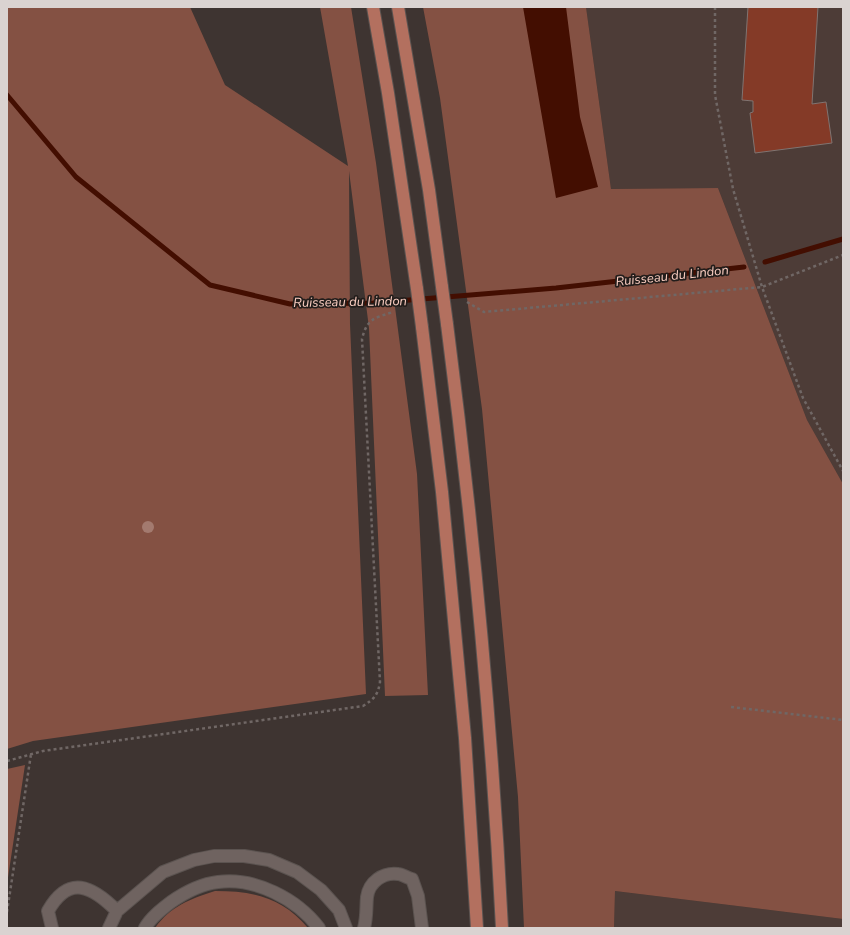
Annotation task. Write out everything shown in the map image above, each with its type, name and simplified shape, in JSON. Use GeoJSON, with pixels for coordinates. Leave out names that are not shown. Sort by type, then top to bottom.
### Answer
{"type":"FeatureCollection","features":[{"type":"Feature","properties":{"kind":"highway"},"geometry":{"type":"LineString","coordinates":[[373,7],[388,93],[417,289],[442,492],[465,738],[477,928]]}},
{"type":"Feature","properties":{"kind":"highway"},"geometry":{"type":"LineString","coordinates":[[398,7],[428,183],[468,490],[480,610],[498,852],[502,928]]}},
{"type":"Feature","properties":{"kind":"street"},"geometry":{"type":"LineString","coordinates":[[109,928],[117,911],[163,872],[194,860],[214,856],[244,856],[269,860],[297,872],[320,890],[339,910],[346,928]]}},
{"type":"Feature","properties":{"kind":"street"},"geometry":{"type":"LineString","coordinates":[[364,928],[368,915],[367,896],[373,882],[385,874],[399,874],[412,880],[418,896],[422,928]]}},
{"type":"Feature","properties":{"kind":"street"},"geometry":{"type":"LineString","coordinates":[[145,928],[160,910],[183,893],[218,882],[240,883],[279,893],[295,904],[319,928]]}},
{"type":"Feature","properties":{"kind":"street"},"geometry":{"type":"LineString","coordinates":[[52,928],[48,911],[55,899],[69,888],[86,887],[103,896],[117,911]]}},
{"type":"Feature","properties":{"kind":"path"},"geometry":{"type":"LineString","coordinates":[[715,7],[715,95],[733,189],[762,287],[803,398],[843,471]]}},
{"type":"Feature","properties":{"kind":"path"},"geometry":{"type":"LineString","coordinates":[[467,302],[484,312],[762,287],[843,255]]}},
{"type":"Feature","properties":{"kind":"path"},"geometry":{"type":"LineString","coordinates":[[7,761],[43,750],[363,706],[373,700],[378,692],[380,682],[362,339],[365,326],[370,320],[393,312]]}},
{"type":"Feature","properties":{"kind":"path"},"geometry":{"type":"LineString","coordinates":[[731,707],[843,720]]}},
{"type":"Feature","properties":{"kind":"path"},"geometry":{"type":"LineString","coordinates":[[7,912],[31,754]]}},
{"type":"Feature","properties":{"kind":"shaded area"},"geometry":{"type":"Polygon","coordinates":[[[7,7],[190,7],[225,85],[348,166],[320,7],[351,7],[376,163],[417,474],[428,695],[385,696],[369,328],[349,171],[350,324],[366,694],[33,741],[7,749],[7,7]]]}},
{"type":"Feature","properties":{"kind":"shaded area"},"geometry":{"type":"Polygon","coordinates":[[[423,7],[586,7],[611,189],[718,188],[807,420],[843,484],[843,919],[615,891],[614,928],[524,928],[518,797],[482,409],[440,98],[423,7]]]}},
{"type":"Feature","properties":{"kind":"shaded area"},"geometry":{"type":"Polygon","coordinates":[[[523,7],[566,7],[580,117],[598,187],[556,198],[523,7]]]}},
{"type":"Feature","properties":{"kind":"shaded area"},"geometry":{"type":"Polygon","coordinates":[[[586,7],[843,7],[843,484],[807,420],[718,188],[611,189],[586,7]]]}},
{"type":"Feature","properties":{"kind":"shaded area"},"geometry":{"type":"Polygon","coordinates":[[[25,765],[7,884],[7,769],[25,765]]]}},
{"type":"Feature","properties":{"kind":"shaded area"},"geometry":{"type":"Polygon","coordinates":[[[215,891],[242,892],[266,898],[288,909],[308,928],[155,928],[161,920],[182,904],[215,891]]]}},
{"type":"Feature","properties":{"kind":"shaded area"},"geometry":{"type":"Polygon","coordinates":[[[615,891],[843,919],[843,928],[614,928],[615,891]]]}},
{"type":"Feature","properties":{"kind":"building"},"geometry":{"type":"Polygon","coordinates":[[[748,7],[818,7],[812,104],[826,102],[832,143],[755,153],[750,113],[753,112],[753,101],[742,100],[748,7]]]}},
{"type":"Feature","properties":{"kind":"waterway","name":"Ruisseau du Lindon"},"geometry":{"type":"LineString","coordinates":[[7,95],[76,177],[210,285],[290,304],[373,303],[556,288],[744,267]]}},
{"type":"Feature","properties":{"kind":"waterway","name":"Ruisseau du Lindon"},"geometry":{"type":"LineString","coordinates":[[765,262],[843,239]]}}]}
